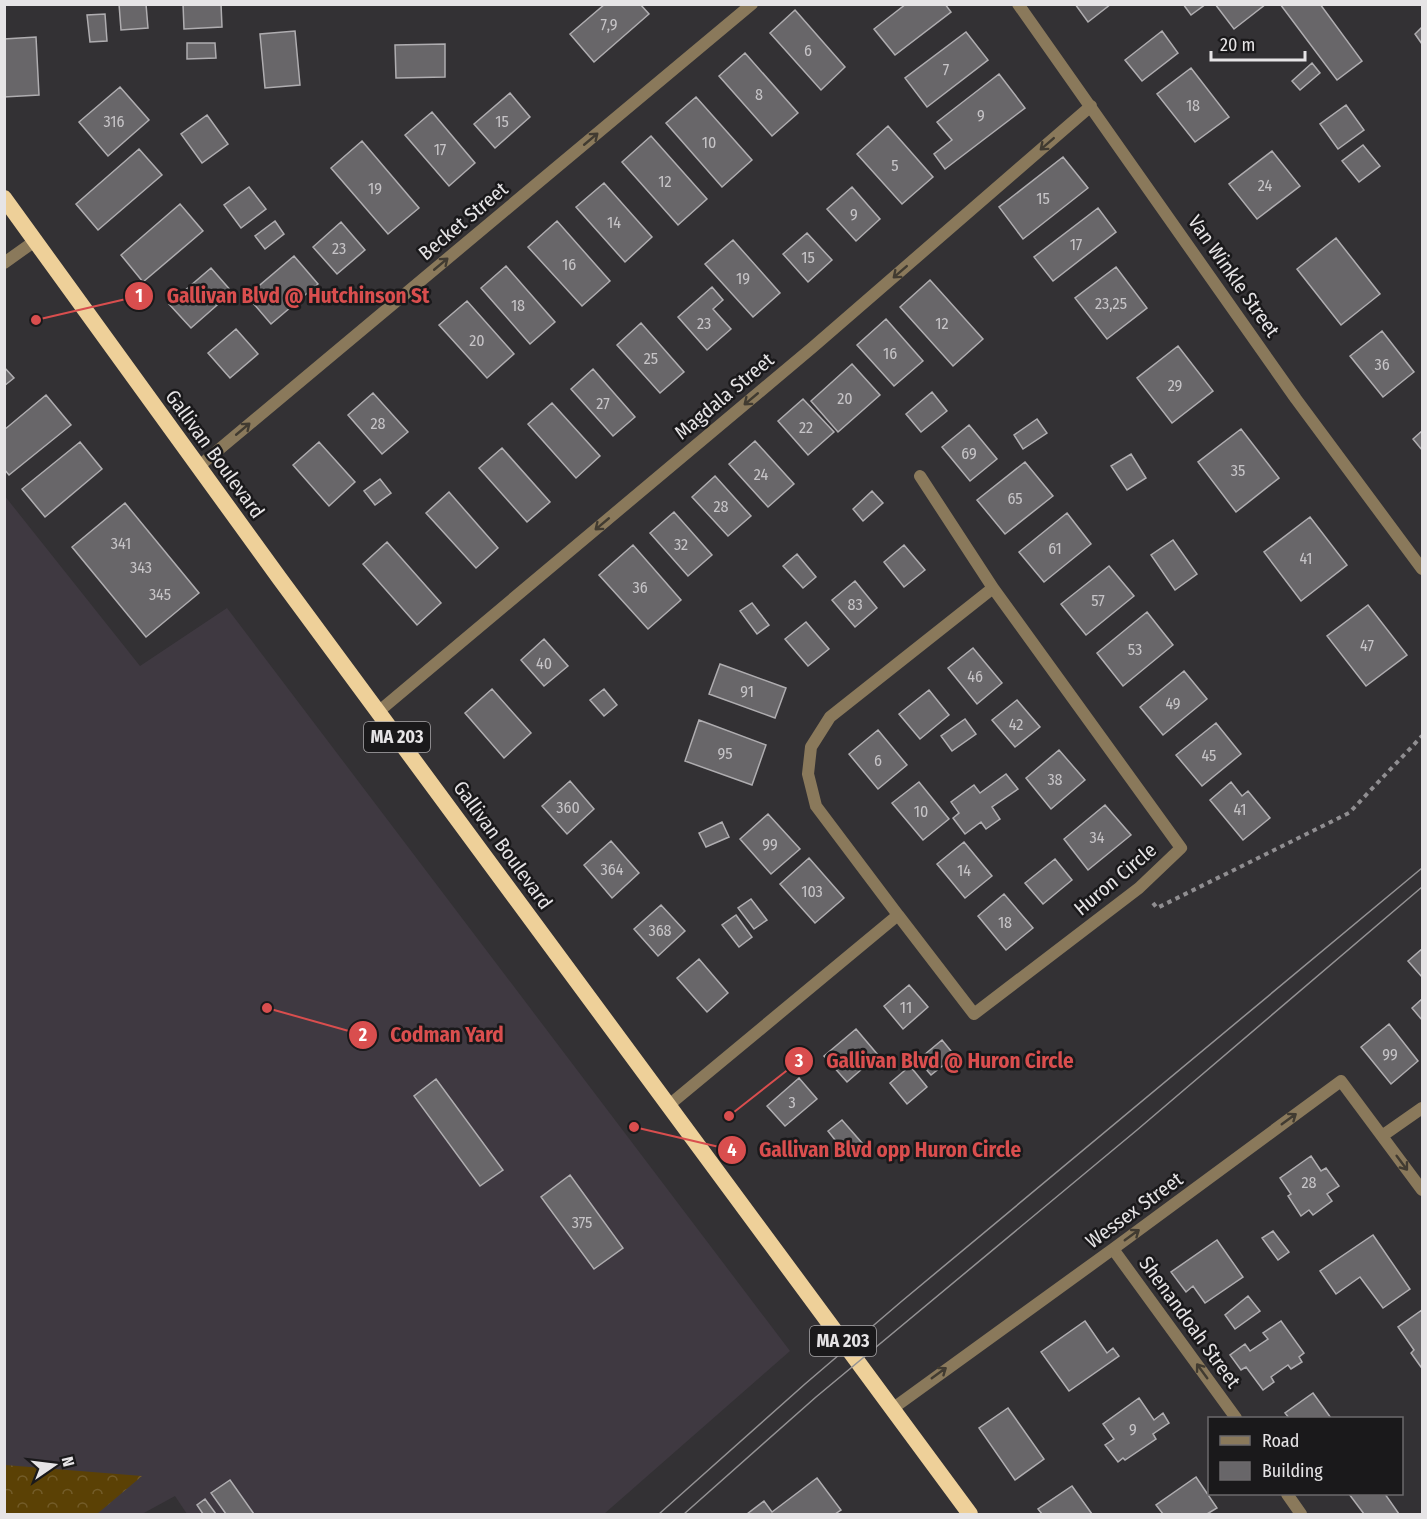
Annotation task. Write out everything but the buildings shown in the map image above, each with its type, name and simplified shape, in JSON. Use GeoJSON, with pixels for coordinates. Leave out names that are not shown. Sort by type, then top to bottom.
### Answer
{"type":"FeatureCollection","features":[{"type":"Feature","properties":{"kind":"highway","name":"Gallivan Boulevard"},"geometry":{"type":"LineString","coordinates":[[4,198],[198,467],[970,1515]]}},
{"type":"Feature","properties":{"kind":"street","name":"Becket Street"},"geometry":{"type":"LineString","coordinates":[[198,467],[752,4]]}},
{"type":"Feature","properties":{"kind":"street","name":"Van Winkle Street"},"geometry":{"type":"LineString","coordinates":[[1018,4],[1296,399],[1422,569]]}},
{"type":"Feature","properties":{"kind":"street","name":"Magdala Street"},"geometry":{"type":"LineString","coordinates":[[378,712],[804,355],[1091,106]]}},
{"type":"Feature","properties":{"kind":"street"},"geometry":{"type":"LineString","coordinates":[[4,263],[35,241]]}},
{"type":"Feature","properties":{"kind":"street","name":"Huron Circle"},"geometry":{"type":"LineString","coordinates":[[920,477],[993,588],[1181,848],[1139,888],[974,1014],[816,806],[808,774],[811,747],[830,717],[993,588]]}},
{"type":"Feature","properties":{"kind":"street"},"geometry":{"type":"LineString","coordinates":[[669,1105],[898,915]]}},
{"type":"Feature","properties":{"kind":"street","name":"Wessex Street"},"geometry":{"type":"LineString","coordinates":[[892,1408],[1341,1081],[1382,1136]]}},
{"type":"Feature","properties":{"kind":"street"},"geometry":{"type":"LineString","coordinates":[[1422,1108],[1382,1136],[1422,1190]]}},
{"type":"Feature","properties":{"kind":"street","name":"Shenandoah Street"},"geometry":{"type":"LineString","coordinates":[[1113,1249],[1235,1417]]}},
{"type":"Feature","properties":{"kind":"street"},"geometry":{"type":"LineString","coordinates":[[1288,1495],[1301,1515]]}},
{"type":"Feature","properties":{"kind":"path"},"geometry":{"type":"LineString","coordinates":[[1139,888],[1157,908],[1349,813],[1422,736]]}},
{"type":"Feature","properties":{"kind":"shaded area"},"geometry":{"type":"Polygon","coordinates":[[[4,495],[140,666],[227,608],[790,1351],[604,1514],[187,1514],[175,1496],[142,1514],[5,1514],[4,495]]]}},
{"type":"Feature","properties":{"kind":"green space"},"geometry":{"type":"Polygon","coordinates":[[[5,1465],[142,1476],[97,1514],[5,1514],[5,1465]]]}},
{"type":"Feature","properties":{"kind":"tram line"},"geometry":{"type":"LineString","coordinates":[[659,1514],[902,1301],[1422,868]]}},
{"type":"Feature","properties":{"kind":"tram line"},"geometry":{"type":"LineString","coordinates":[[684,1514],[816,1397],[1137,1130],[1422,887]]}},
{"type":"Feature","properties":{"kind":"place","name":"Gallivan Blvd @ Hutchinson St"},"geometry":{"type":"Point","coordinates":[36,320]}},
{"type":"Feature","properties":{"kind":"place","name":"Codman Yard"},"geometry":{"type":"Point","coordinates":[267,1008]}},
{"type":"Feature","properties":{"kind":"place","name":"Gallivan Blvd @ Huron Circle"},"geometry":{"type":"Point","coordinates":[729,1116]}},
{"type":"Feature","properties":{"kind":"place","name":"Gallivan Blvd opp Huron Circle"},"geometry":{"type":"Point","coordinates":[634,1127]}}]}
